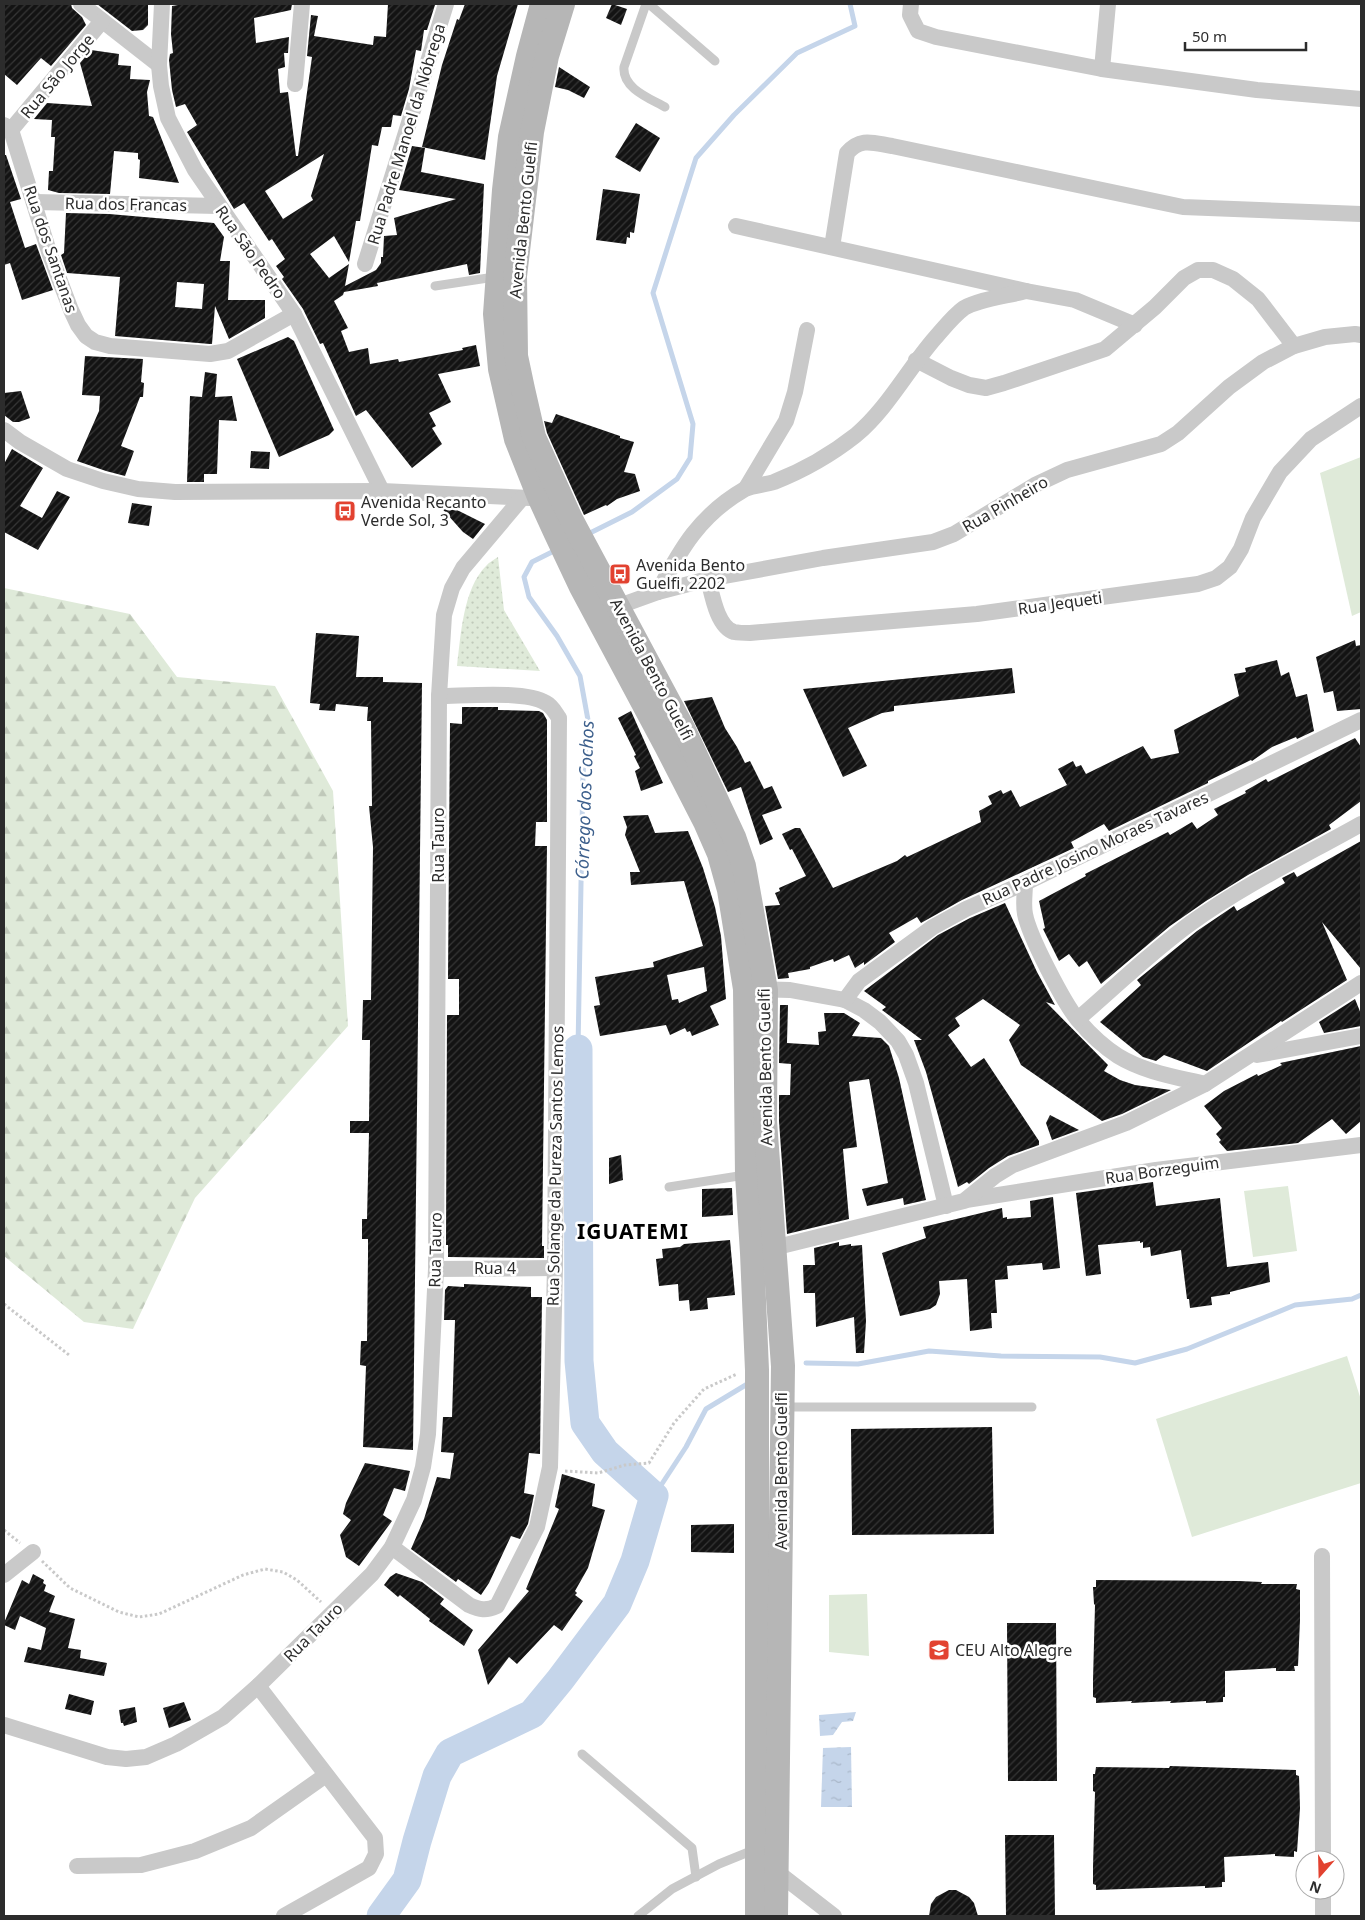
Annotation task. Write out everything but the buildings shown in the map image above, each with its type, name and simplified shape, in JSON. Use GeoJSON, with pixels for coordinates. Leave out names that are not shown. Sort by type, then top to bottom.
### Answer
{"type":"FeatureCollection","features":[{"type":"Feature","properties":{"kind":"main road","name":"Avenida Bento Guelfi"},"geometry":{"type":"LineString","coordinates":[[542,4],[510,137],[497,279],[495,314],[500,369],[516,439],[539,495],[602,575],[684,730],[734,837],[744,866],[765,1122],[757,1173],[763,1251],[783,1366],[775,1871],[776,1916]]}},
{"type":"Feature","properties":{"kind":"main road","name":"Avenida Bento Guelfi"},"geometry":{"type":"LineString","coordinates":[[539,495],[534,437],[518,364],[514,314],[514,276],[532,132],[547,56],[563,4]]}},
{"type":"Feature","properties":{"kind":"main road","name":"Avenida Bento Guelfi"},"geometry":{"type":"LineString","coordinates":[[563,526],[582,587],[666,746],[719,854],[755,989]]}},
{"type":"Feature","properties":{"kind":"main road","name":"Avenida Bento Guelfi"},"geometry":{"type":"LineString","coordinates":[[757,1916],[757,1370],[763,1251]]}},
{"type":"Feature","properties":{"kind":"street"},"geometry":{"type":"LineString","coordinates":[[81,4],[160,65]]}},
{"type":"Feature","properties":{"kind":"street","name":"Rua São Pedro"},"geometry":{"type":"LineString","coordinates":[[162,4],[161,86],[168,118],[195,170],[218,206],[294,314],[382,491]]}},
{"type":"Feature","properties":{"kind":"street"},"geometry":{"type":"LineString","coordinates":[[295,84],[302,4]]}},
{"type":"Feature","properties":{"kind":"street","name":"Rua Padre Manoel da Nóbrega"},"geometry":{"type":"LineString","coordinates":[[366,264],[446,4]]}},
{"type":"Feature","properties":{"kind":"street"},"geometry":{"type":"LineString","coordinates":[[911,4],[910,14],[918,31],[936,37],[1102,69],[1257,90],[1361,98]]}},
{"type":"Feature","properties":{"kind":"street"},"geometry":{"type":"LineString","coordinates":[[1102,69],[1108,4]]}},
{"type":"Feature","properties":{"kind":"street","name":"Rua São Jorge"},"geometry":{"type":"LineString","coordinates":[[7,128],[102,21]]}},
{"type":"Feature","properties":{"kind":"street","name":"Rua dos Santanas"},"geometry":{"type":"LineString","coordinates":[[7,128],[34,202],[50,255],[71,310],[86,336],[95,342],[110,346],[210,354],[228,351],[294,314]]}},
{"type":"Feature","properties":{"kind":"street"},"geometry":{"type":"LineString","coordinates":[[832,247],[847,153],[853,146],[862,142],[892,146],[1183,207],[1361,214]]}},
{"type":"Feature","properties":{"kind":"street","name":"Rua dos Francas"},"geometry":{"type":"LineString","coordinates":[[34,202],[218,206]]}},
{"type":"Feature","properties":{"kind":"street"},"geometry":{"type":"LineString","coordinates":[[736,226],[1026,291],[1075,300],[1135,325]]}},
{"type":"Feature","properties":{"kind":"street"},"geometry":{"type":"LineString","coordinates":[[916,360],[951,378],[969,385],[986,388],[1105,349],[1155,308],[1184,278],[1198,270],[1214,270],[1233,279],[1258,299],[1294,346]]}},
{"type":"Feature","properties":{"kind":"street"},"geometry":{"type":"LineString","coordinates":[[746,488],[772,482],[844,444],[881,410],[916,360],[948,322],[965,308],[980,302],[1026,291]]}},
{"type":"Feature","properties":{"kind":"street"},"geometry":{"type":"LineString","coordinates":[[658,592],[691,534],[714,512],[746,488],[786,421],[795,392],[807,330]]}},
{"type":"Feature","properties":{"kind":"street","name":"Rua Pinheiro"},"geometry":{"type":"LineString","coordinates":[[596,616],[618,605],[708,579],[823,558],[933,542],[954,534],[1035,485],[1067,470],[1161,444],[1178,433],[1229,387],[1263,362],[1294,346],[1326,337],[1361,335]]}},
{"type":"Feature","properties":{"kind":"street","name":"Rua Jequeti"},"geometry":{"type":"LineString","coordinates":[[708,579],[716,609],[723,623],[728,629],[735,632],[750,633],[977,614],[1198,584],[1216,578],[1230,566],[1242,550],[1253,518],[1280,472],[1311,439],[1361,406]]}},
{"type":"Feature","properties":{"kind":"street"},"geometry":{"type":"LineString","coordinates":[[4,430],[20,442],[68,469],[103,481],[138,488],[183,492],[382,491],[539,495]]}},
{"type":"Feature","properties":{"kind":"street","name":"Rua Tauro"},"geometry":{"type":"LineString","coordinates":[[4,1726],[107,1757],[126,1759],[146,1757],[176,1744],[223,1717],[258,1686],[372,1574],[392,1547],[414,1500],[423,1467],[428,1434],[436,1269],[438,696],[444,615],[452,588],[463,568],[539,495]]}},
{"type":"Feature","properties":{"kind":"street","name":"Rua Solange da Pureza Santos Lemos"},"geometry":{"type":"LineString","coordinates":[[392,1547],[469,1605],[478,1610],[488,1610],[497,1606],[537,1526],[550,1467],[555,1268],[558,718],[553,708],[546,702],[521,696],[438,696]]}},
{"type":"Feature","properties":{"kind":"street","name":"Rua Padre Josino Moraes Tavares"},"geometry":{"type":"LineString","coordinates":[[845,1000],[859,980],[933,927],[966,909],[1025,884],[1361,720]]}},
{"type":"Feature","properties":{"kind":"street"},"geometry":{"type":"LineString","coordinates":[[1078,1019],[1156,950],[1191,923],[1240,892],[1361,824]]}},
{"type":"Feature","properties":{"kind":"street"},"geometry":{"type":"LineString","coordinates":[[1025,884],[1025,914],[1030,930],[1059,989],[1078,1019],[1104,1046],[1135,1065],[1205,1084]]}},
{"type":"Feature","properties":{"kind":"street"},"geometry":{"type":"LineString","coordinates":[[763,1251],[964,1201],[995,1176],[1013,1165],[1126,1123],[1205,1084],[1361,984]]}},
{"type":"Feature","properties":{"kind":"street"},"geometry":{"type":"LineString","coordinates":[[755,989],[790,990],[845,1000],[864,1010],[880,1022],[898,1041],[906,1055],[916,1083],[946,1206]]}},
{"type":"Feature","properties":{"kind":"street"},"geometry":{"type":"LineString","coordinates":[[1250,1056],[1361,1036]]}},
{"type":"Feature","properties":{"kind":"street","name":"Rua Borzeguim"},"geometry":{"type":"LineString","coordinates":[[964,1201],[1156,1170],[1361,1145]]}},
{"type":"Feature","properties":{"kind":"street","name":"Rua 4"},"geometry":{"type":"LineString","coordinates":[[436,1269],[555,1268]]}},
{"type":"Feature","properties":{"kind":"street"},"geometry":{"type":"LineString","coordinates":[[4,1575],[32,1552]]}},
{"type":"Feature","properties":{"kind":"street"},"geometry":{"type":"LineString","coordinates":[[1322,1556],[1323,1850]]}},
{"type":"Feature","properties":{"kind":"street"},"geometry":{"type":"LineString","coordinates":[[258,1686],[375,1838],[376,1854],[369,1868],[284,1916]]}},
{"type":"Feature","properties":{"kind":"street"},"geometry":{"type":"LineString","coordinates":[[77,1866],[142,1865],[195,1851],[251,1828],[326,1775]]}},
{"type":"Feature","properties":{"kind":"street"},"geometry":{"type":"LineString","coordinates":[[757,1848],[775,1871],[834,1916]]}},
{"type":"Feature","properties":{"kind":"street"},"geometry":{"type":"LineString","coordinates":[[1323,1900],[1323,1916]]}},
{"type":"Feature","properties":{"kind":"lane"},"geometry":{"type":"LineString","coordinates":[[665,107],[634,88],[626,80],[624,74],[624,67],[647,4],[715,61]]}},
{"type":"Feature","properties":{"kind":"lane"},"geometry":{"type":"LineString","coordinates":[[435,286],[488,278],[497,279]]}},
{"type":"Feature","properties":{"kind":"lane"},"geometry":{"type":"LineString","coordinates":[[670,1187],[757,1173]]}},
{"type":"Feature","properties":{"kind":"lane"},"geometry":{"type":"LineString","coordinates":[[781,1407],[1032,1407]]}},
{"type":"Feature","properties":{"kind":"lane"},"geometry":{"type":"LineString","coordinates":[[582,1754],[692,1848],[696,1877]]}},
{"type":"Feature","properties":{"kind":"lane"},"geometry":{"type":"LineString","coordinates":[[638,1916],[672,1889],[719,1864],[757,1848]]}},
{"type":"Feature","properties":{"kind":"path"},"geometry":{"type":"LineString","coordinates":[[4,1304],[69,1355]]}},
{"type":"Feature","properties":{"kind":"path"},"geometry":{"type":"LineString","coordinates":[[550,1467],[572,1472],[598,1473],[625,1465],[649,1463],[674,1424],[704,1389],[744,1371]]}},
{"type":"Feature","properties":{"kind":"path"},"geometry":{"type":"LineString","coordinates":[[4,1530],[32,1552],[70,1588],[119,1612],[139,1617],[160,1614],[243,1574],[265,1569],[283,1572],[297,1580],[333,1612]]}},
{"type":"Feature","properties":{"kind":"green space"},"geometry":{"type":"Polygon","coordinates":[[[1361,457],[1361,612],[1352,616],[1320,473],[1361,457]]]}},
{"type":"Feature","properties":{"kind":"green space"},"geometry":{"type":"Polygon","coordinates":[[[498,557],[504,610],[540,671],[457,666],[464,613],[472,587],[486,566],[498,557]]]}},
{"type":"Feature","properties":{"kind":"green space"},"geometry":{"type":"Polygon","coordinates":[[[4,588],[130,614],[177,677],[275,686],[333,791],[348,1026],[195,1198],[133,1329],[84,1322],[4,1256],[4,588]]]}},
{"type":"Feature","properties":{"kind":"green space"},"geometry":{"type":"Polygon","coordinates":[[[1288,1186],[1297,1251],[1253,1257],[1244,1191],[1288,1186]]]}},
{"type":"Feature","properties":{"kind":"green space"},"geometry":{"type":"Polygon","coordinates":[[[1347,1356],[1361,1400],[1361,1483],[1192,1537],[1156,1419],[1347,1356]]]}},
{"type":"Feature","properties":{"kind":"green space"},"geometry":{"type":"Polygon","coordinates":[[[867,1594],[869,1656],[829,1652],[829,1595],[867,1594]]]}},
{"type":"Feature","properties":{"kind":"water"},"geometry":{"type":"Polygon","coordinates":[[[856,1712],[853,1721],[842,1722],[833,1735],[820,1736],[819,1715],[856,1712]]]}},
{"type":"Feature","properties":{"kind":"water"},"geometry":{"type":"Polygon","coordinates":[[[851,1747],[852,1807],[821,1807],[823,1748],[851,1747]]]}},
{"type":"Feature","properties":{"kind":"waterway"},"geometry":{"type":"LineString","coordinates":[[586,535],[632,512],[677,479],[690,458],[693,424],[653,293],[696,158],[734,115],[797,53],[855,26],[850,4]]}},
{"type":"Feature","properties":{"kind":"waterway","name":"Córrego dos Cochos"},"geometry":{"type":"LineString","coordinates":[[556,550],[532,562],[524,577],[529,597],[557,636],[580,676],[588,720],[583,774],[578,1049]]}},
{"type":"Feature","properties":{"kind":"waterway"},"geometry":{"type":"LineString","coordinates":[[381,1916],[407,1880],[437,1776],[450,1753],[532,1714],[560,1680],[617,1604],[635,1561],[654,1496],[605,1452],[585,1423],[579,1361],[578,1049]]}},
{"type":"Feature","properties":{"kind":"waterway"},"geometry":{"type":"LineString","coordinates":[[806,1363],[858,1364],[929,1351],[1001,1356],[1100,1357],[1135,1363],[1187,1349],[1295,1305],[1352,1299],[1361,1295]]}},
{"type":"Feature","properties":{"kind":"waterway"},"geometry":{"type":"LineString","coordinates":[[654,1496],[686,1447],[706,1409],[749,1383]]}},
{"type":"Feature","properties":{"kind":"place","name":"Avenida Recanto Verde Sol, 3"},"geometry":{"type":"Point","coordinates":[345,511]}},
{"type":"Feature","properties":{"kind":"place","name":"Avenida Bento Guelfi, 2202"},"geometry":{"type":"Point","coordinates":[620,574]}},
{"type":"Feature","properties":{"kind":"place","name":"CEU Alto Alegre"},"geometry":{"type":"Point","coordinates":[939,1650]}},
{"type":"Feature","properties":{"kind":"district","name":"IGUATEMI"},"geometry":{"type":"Point","coordinates":[633,1231]}}]}
